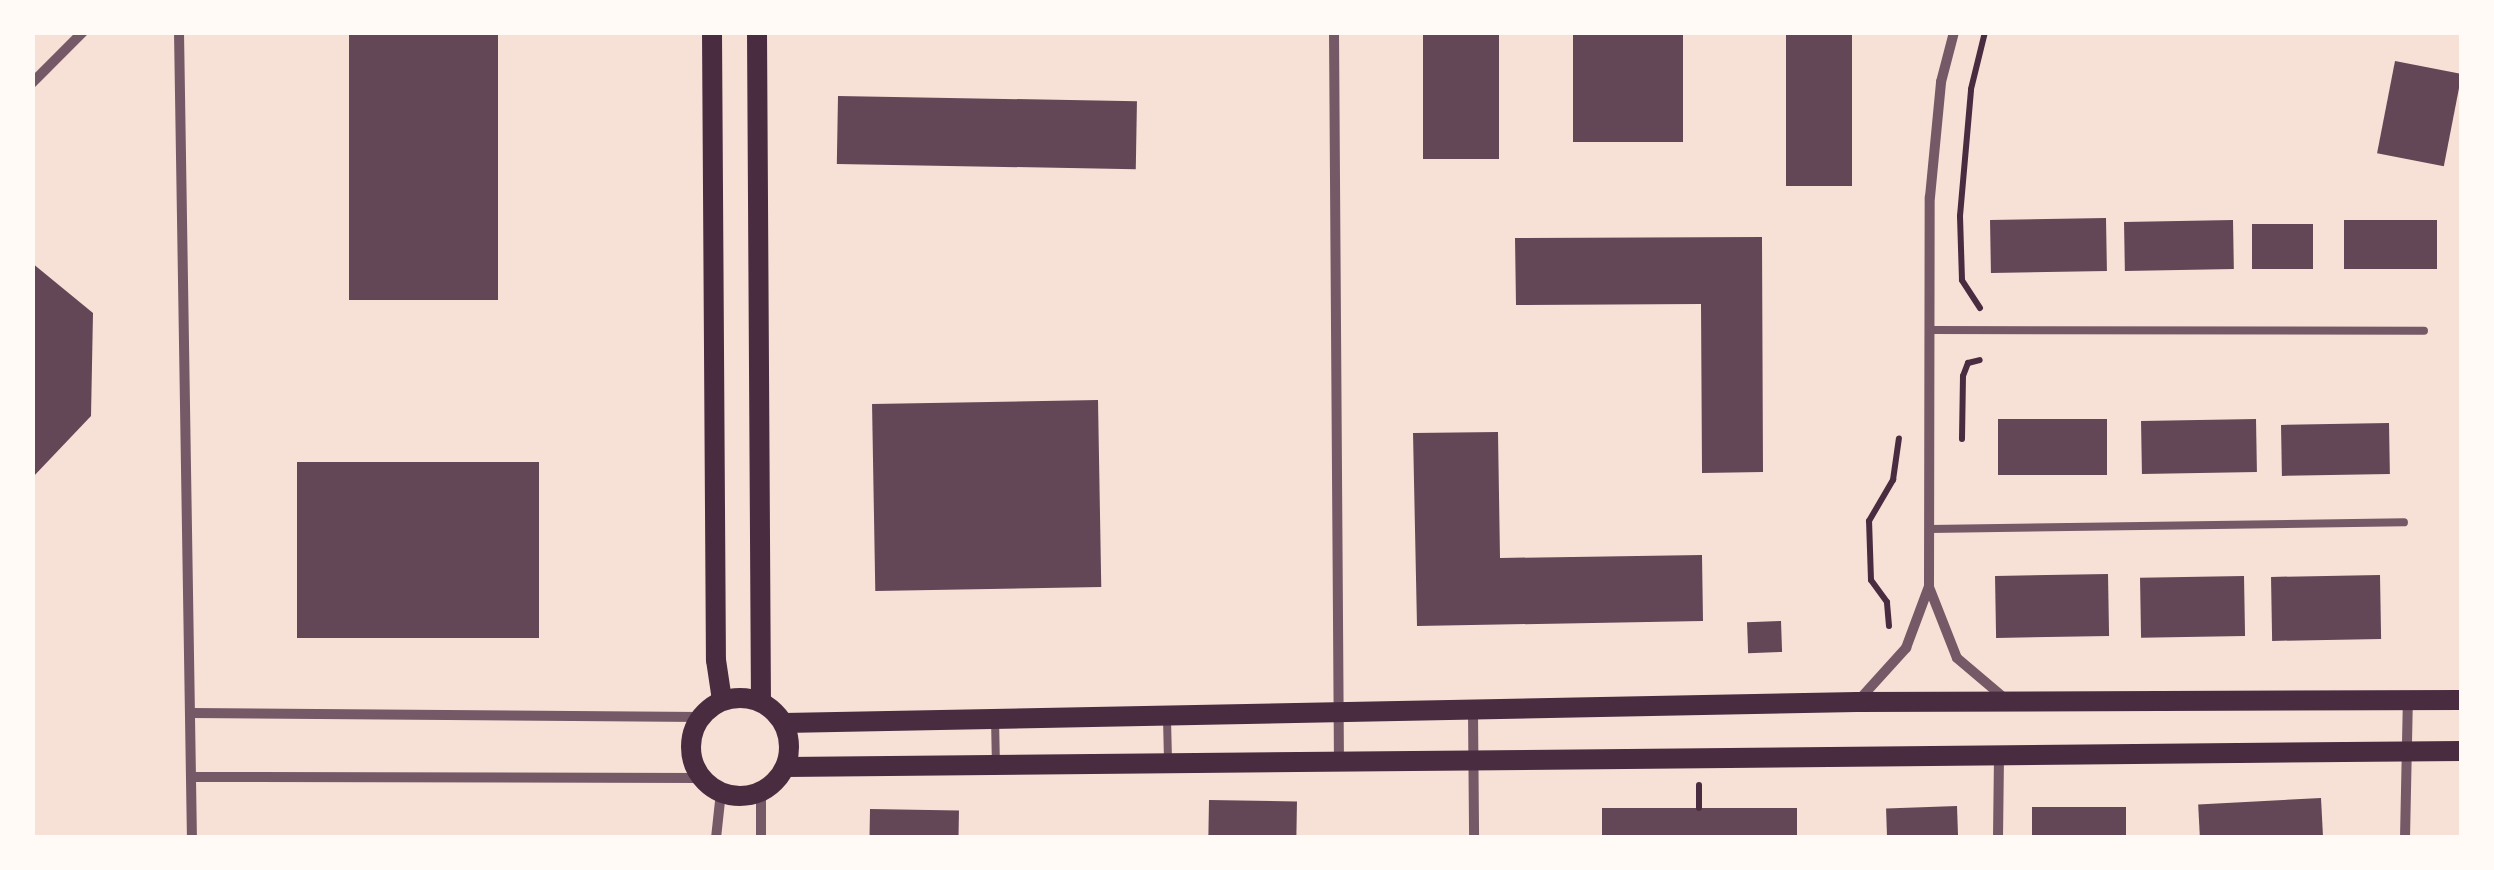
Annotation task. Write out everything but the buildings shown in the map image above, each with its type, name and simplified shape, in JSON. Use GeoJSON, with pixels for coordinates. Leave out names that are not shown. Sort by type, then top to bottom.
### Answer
{"type":"FeatureCollection","features":[{"type":"Feature","properties":{"kind":"main road"},"geometry":{"type":"LineString","coordinates":[[712,32],[722,700]]}},
{"type":"Feature","properties":{"kind":"main road"},"geometry":{"type":"LineString","coordinates":[[758,32],[761,702]]}},
{"type":"Feature","properties":{"kind":"main road"},"geometry":{"type":"LineString","coordinates":[[2462,700],[1856,702],[784,723],[761,702],[722,700],[701,716],[691,748],[702,778],[721,792],[761,792],[786,767],[2462,751]]}},
{"type":"Feature","properties":{"kind":"main road"},"geometry":{"type":"LineString","coordinates":[[784,723],[786,767]]}},
{"type":"Feature","properties":{"kind":"street"},"geometry":{"type":"LineString","coordinates":[[32,84],[83,32]]}},
{"type":"Feature","properties":{"kind":"street"},"geometry":{"type":"LineString","coordinates":[[179,32],[192,838]]}},
{"type":"Feature","properties":{"kind":"street"},"geometry":{"type":"LineString","coordinates":[[1334,32],[1339,764]]}},
{"type":"Feature","properties":{"kind":"street"},"geometry":{"type":"LineString","coordinates":[[1856,702],[1906,648],[1929,586],[1930,198],[1941,82],[1954,32]]}},
{"type":"Feature","properties":{"kind":"street"},"geometry":{"type":"LineString","coordinates":[[1929,586],[1956,658],[2010,701]]}},
{"type":"Feature","properties":{"kind":"street"},"geometry":{"type":"LineString","coordinates":[[2406,838],[2408,699]]}},
{"type":"Feature","properties":{"kind":"street"},"geometry":{"type":"LineString","coordinates":[[1473,712],[1474,838]]}},
{"type":"Feature","properties":{"kind":"street"},"geometry":{"type":"LineString","coordinates":[[191,713],[701,716]]}},
{"type":"Feature","properties":{"kind":"street"},"geometry":{"type":"LineString","coordinates":[[1998,838],[1999,757]]}},
{"type":"Feature","properties":{"kind":"street"},"geometry":{"type":"LineString","coordinates":[[192,778],[702,778]]}},
{"type":"Feature","properties":{"kind":"street"},"geometry":{"type":"LineString","coordinates":[[716,838],[721,792]]}},
{"type":"Feature","properties":{"kind":"street"},"geometry":{"type":"LineString","coordinates":[[761,792],[761,838]]}},
{"type":"Feature","properties":{"kind":"lane"},"geometry":{"type":"LineString","coordinates":[[1931,330],[2424,332]]}},
{"type":"Feature","properties":{"kind":"lane"},"geometry":{"type":"LineString","coordinates":[[1930,528],[2404,522]]}},
{"type":"Feature","properties":{"kind":"lane"},"geometry":{"type":"LineString","coordinates":[[1167,717],[1168,764]]}},
{"type":"Feature","properties":{"kind":"lane"},"geometry":{"type":"LineString","coordinates":[[995,720],[996,766]]}},
{"type":"Feature","properties":{"kind":"path"},"geometry":{"type":"LineString","coordinates":[[1980,308],[1962,280],[1960,216],[1971,90],[1985,32]]}},
{"type":"Feature","properties":{"kind":"path"},"geometry":{"type":"LineString","coordinates":[[1962,439],[1963,376],[1968,363],[1980,360]]}},
{"type":"Feature","properties":{"kind":"path"},"geometry":{"type":"LineString","coordinates":[[1886,633],[1887,602],[1871,580],[1869,521],[1893,480],[1898,438]]}}]}
